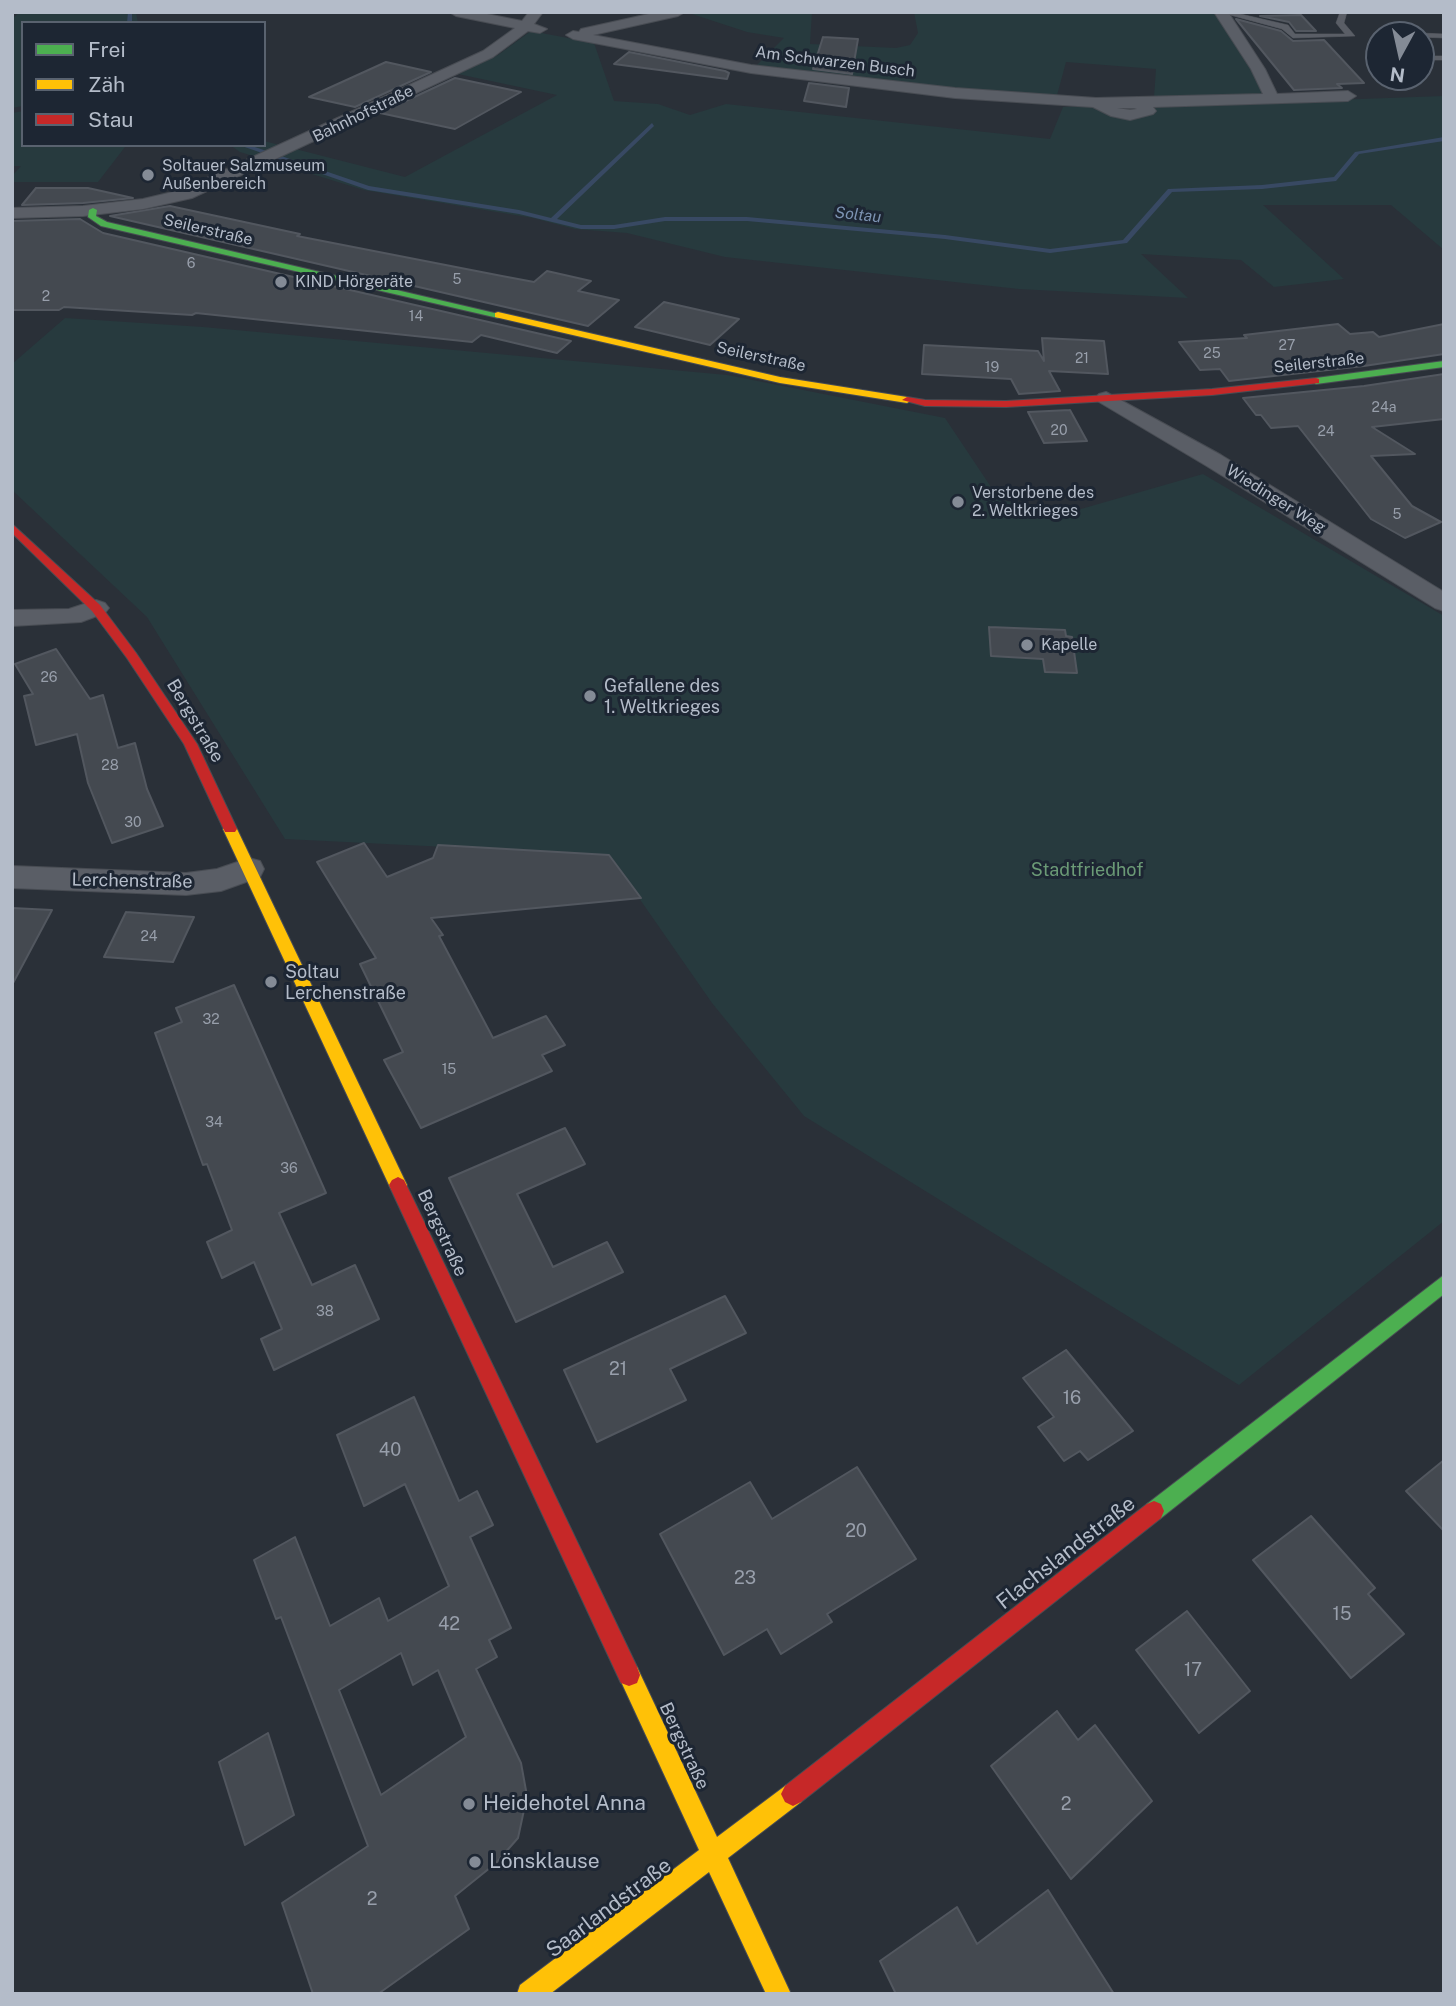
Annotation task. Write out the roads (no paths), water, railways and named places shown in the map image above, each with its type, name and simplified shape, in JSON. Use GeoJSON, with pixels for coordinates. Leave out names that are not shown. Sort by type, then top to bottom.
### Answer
{"type":"FeatureCollection","features":[{"type":"Feature","properties":{"kind":"street","name":"Am Schwarzen Busch"},"geometry":{"type":"LineString","coordinates":[[456,12],[751,69],[956,93],[1096,103],[1116,113],[1130,115],[1148,111],[1135,103],[1348,96]]}},
{"type":"Feature","properties":{"kind":"street","name":"Bahnhofstraße"},"geometry":{"type":"LineString","coordinates":[[12,213],[93,210],[143,204],[186,194],[258,164],[488,54],[526,26],[536,12]]}},
{"type":"Feature","properties":{"kind":"street"},"geometry":{"type":"LineString","coordinates":[[562,33],[678,12]]}},
{"type":"Feature","properties":{"kind":"street"},"geometry":{"type":"LineString","coordinates":[[1222,12],[1258,69],[1272,99]]}},
{"type":"Feature","properties":{"kind":"street","name":"Seilerstraße"},"geometry":{"type":"LineString","coordinates":[[93,210],[92,217],[104,224],[780,380],[935,403],[1006,404],[1212,392],[1364,376],[1444,364]]}},
{"type":"Feature","properties":{"kind":"street","name":"Wiedinger Weg"},"geometry":{"type":"LineString","coordinates":[[1106,398],[1213,460],[1444,603]]}},
{"type":"Feature","properties":{"kind":"street","name":"Bergstraße"},"geometry":{"type":"LineString","coordinates":[[12,527],[96,608],[132,656],[190,744],[779,1994]]}},
{"type":"Feature","properties":{"kind":"street"},"geometry":{"type":"LineString","coordinates":[[12,618],[72,617],[96,608]]}},
{"type":"Feature","properties":{"kind":"street","name":"Lerchenstraße"},"geometry":{"type":"LineString","coordinates":[[12,877],[186,884],[221,880],[249,869]]}},
{"type":"Feature","properties":{"kind":"street","name":"Flachslandstraße"},"geometry":{"type":"LineString","coordinates":[[714,1856],[1444,1283]]}},
{"type":"Feature","properties":{"kind":"street","name":"Saarlandstraße"},"geometry":{"type":"LineString","coordinates":[[529,1994],[714,1856]]}},
{"type":"Feature","properties":{"kind":"lane"},"geometry":{"type":"LineString","coordinates":[[1222,12],[1285,27],[1293,36],[1351,36],[1340,23],[1344,12]]}},
{"type":"Feature","properties":{"kind":"waterway","name":"Soltau"},"geometry":{"type":"LineString","coordinates":[[129,21],[130,12]]}},
{"type":"Feature","properties":{"kind":"waterway"},"geometry":{"type":"LineString","coordinates":[[553,220],[652,125]]}},
{"type":"Feature","properties":{"kind":"waterway","name":"Soltau"},"geometry":{"type":"LineString","coordinates":[[248,147],[368,188],[519,212],[581,227],[614,227],[665,219],[747,219],[945,237],[1050,251],[1125,242],[1170,190],[1262,187],[1336,179],[1357,153],[1444,139]]}},
{"type":"Feature","properties":{"kind":"place","name":"Soltauer Salzmuseum Außenbereich"},"geometry":{"type":"Point","coordinates":[148,175]}},
{"type":"Feature","properties":{"kind":"place","name":"KIND Hörgeräte"},"geometry":{"type":"Point","coordinates":[281,282]}},
{"type":"Feature","properties":{"kind":"place","name":"Verstorbene des 2. Weltkrieges"},"geometry":{"type":"Point","coordinates":[958,502]}},
{"type":"Feature","properties":{"kind":"place","name":"Kapelle"},"geometry":{"type":"Point","coordinates":[1027,645]}},
{"type":"Feature","properties":{"kind":"place","name":"Gefallene des 1. Weltkrieges"},"geometry":{"type":"Point","coordinates":[590,696]}},
{"type":"Feature","properties":{"kind":"place","name":"Soltau Lerchenstraße"},"geometry":{"type":"Point","coordinates":[271,982]}},
{"type":"Feature","properties":{"kind":"place","name":"Heidehotel Anna"},"geometry":{"type":"Point","coordinates":[469,1804]}},
{"type":"Feature","properties":{"kind":"place","name":"Lönsklause"},"geometry":{"type":"Point","coordinates":[475,1862]}},
{"type":"Feature","properties":{"kind":"park label","name":"Stadtfriedhof"},"geometry":{"type":"Point","coordinates":[1087,870]}}]}
